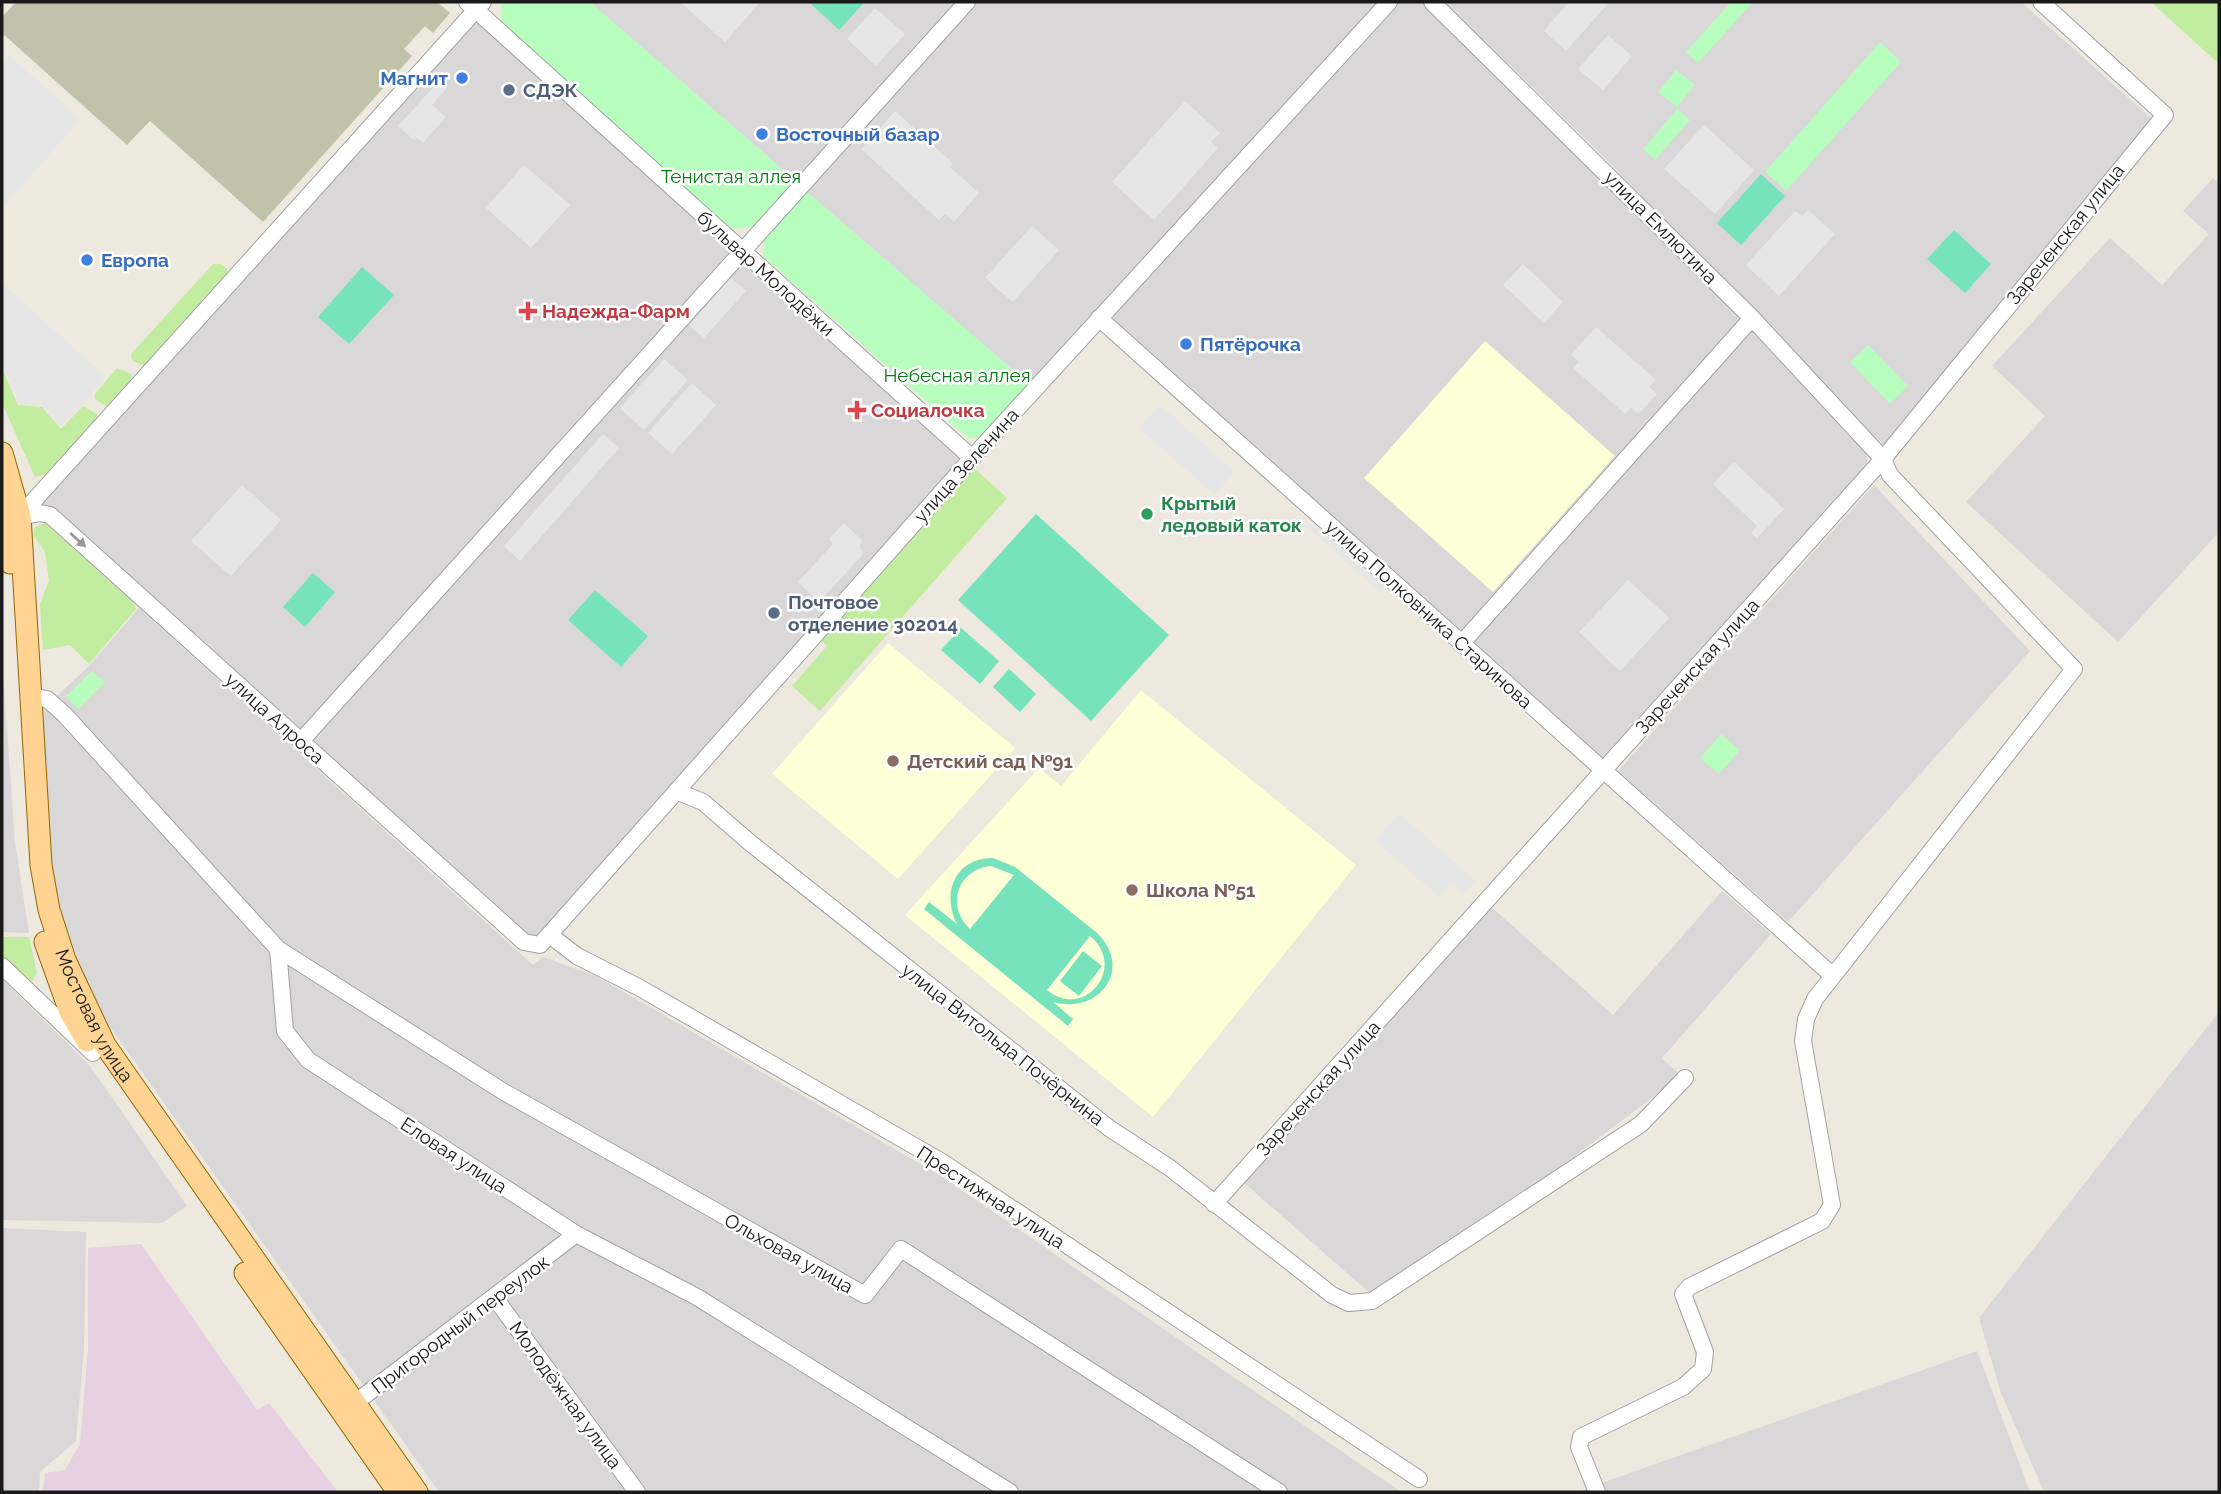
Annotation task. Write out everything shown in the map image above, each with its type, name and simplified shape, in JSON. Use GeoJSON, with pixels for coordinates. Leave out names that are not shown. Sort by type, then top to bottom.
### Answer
{"type":"FeatureCollection","features":[{"type":"Feature","properties":{"kind":"main road","name":"Мостовая улица"},"geometry":{"type":"LineString","coordinates":[[2,453],[32,697],[35,803],[49,910],[65,960],[90,1019],[348,1408],[398,1492]]}},
{"type":"Feature","properties":{"kind":"main road","name":"Мостовая улица"},"geometry":{"type":"LineString","coordinates":[[9,513],[27,866],[54,972],[70,1012],[93,1053],[348,1408],[417,1492]]}},
{"type":"Feature","properties":{"kind":"street"},"geometry":{"type":"LineString","coordinates":[[301,741],[967,2]]}},
{"type":"Feature","properties":{"kind":"street","name":"улица Зеленина"},"geometry":{"type":"LineString","coordinates":[[551,936],[972,458],[1388,2]]}},
{"type":"Feature","properties":{"kind":"street","name":"улица Емлютина"},"geometry":{"type":"LineString","coordinates":[[1432,2],[1752,318],[1883,459],[1890,475],[2074,669],[1833,976]]}},
{"type":"Feature","properties":{"kind":"street","name":"Зареченская улица"},"geometry":{"type":"LineString","coordinates":[[1214,1204],[1883,459],[2165,115],[2041,2]]}},
{"type":"Feature","properties":{"kind":"street"},"geometry":{"type":"LineString","coordinates":[[9,513],[475,4]]}},
{"type":"Feature","properties":{"kind":"street","name":"бульвар Молодёжи"},"geometry":{"type":"LineString","coordinates":[[475,4],[741,252],[972,458]]}},
{"type":"Feature","properties":{"kind":"street","name":"улица Полковника Старинова"},"geometry":{"type":"LineString","coordinates":[[1099,318],[1601,771],[1833,976]]}},
{"type":"Feature","properties":{"kind":"street"},"geometry":{"type":"LineString","coordinates":[[1461,644],[1752,318]]}},
{"type":"Feature","properties":{"kind":"street","name":"улица Алроса"},"geometry":{"type":"LineString","coordinates":[[9,513],[50,514],[524,942],[540,945],[551,936]]}},
{"type":"Feature","properties":{"kind":"street"},"geometry":{"type":"LineString","coordinates":[[32,697],[47,699],[64,714],[278,949]]}},
{"type":"Feature","properties":{"kind":"street","name":"улица Витольда Почёрнина"},"geometry":{"type":"LineString","coordinates":[[676,791],[703,802],[748,841],[1098,1120],[1170,1168],[1332,1295],[1349,1303],[1372,1301],[1641,1124],[1685,1078]]}},
{"type":"Feature","properties":{"kind":"street","name":"Престижная улица"},"geometry":{"type":"LineString","coordinates":[[551,936],[577,956],[640,988],[942,1163],[1419,1479]]}},
{"type":"Feature","properties":{"kind":"street","name":"Еловая улица"},"geometry":{"type":"LineString","coordinates":[[278,949],[285,1031],[308,1060],[576,1234],[697,1297],[1010,1492]]}},
{"type":"Feature","properties":{"kind":"street","name":"Ольховая улица"},"geometry":{"type":"LineString","coordinates":[[278,949],[504,1092],[865,1295],[901,1250],[1224,1454],[1279,1492]]}},
{"type":"Feature","properties":{"kind":"street"},"geometry":{"type":"LineString","coordinates":[[2,966],[93,1053]]}},
{"type":"Feature","properties":{"kind":"street"},"geometry":{"type":"LineString","coordinates":[[28,990],[44,992],[53,982],[54,972]]}},
{"type":"Feature","properties":{"kind":"street"},"geometry":{"type":"LineString","coordinates":[[1597,1492],[1579,1447],[1581,1437],[1682,1387],[1703,1369],[1705,1352],[1683,1294],[1689,1287],[1822,1221],[1832,1205],[1803,1041],[1806,1019],[1815,999],[1833,976]]}},
{"type":"Feature","properties":{"kind":"street","name":"Пригородный переулок"},"geometry":{"type":"LineString","coordinates":[[348,1408],[576,1234]]}},
{"type":"Feature","properties":{"kind":"street","name":"Молодёжная улица"},"geometry":{"type":"LineString","coordinates":[[495,1298],[637,1492]]}},
{"type":"Feature","properties":{"kind":"shaded area"},"geometry":{"type":"Polygon","coordinates":[[[16,2],[437,2],[450,13],[433,33],[425,26],[404,49],[412,56],[263,222],[150,121],[127,145],[2,33],[2,17],[16,2]]]}},
{"type":"Feature","properties":{"kind":"shaded area"},"geometry":{"type":"Polygon","coordinates":[[[590,2],[958,2],[797,182],[590,2]]]}},
{"type":"Feature","properties":{"kind":"shaded area"},"geometry":{"type":"Polygon","coordinates":[[[760,2],[725,42],[682,4],[760,2]]]}},
{"type":"Feature","properties":{"kind":"shaded area"},"geometry":{"type":"Polygon","coordinates":[[[974,2],[1379,2],[1030,385],[805,190],[974,2]]]}},
{"type":"Feature","properties":{"kind":"shaded area"},"geometry":{"type":"Polygon","coordinates":[[[1398,2],[1424,2],[1720,295],[1867,455],[1867,467],[1601,759],[1112,323],[1115,313],[1398,2]]]}},
{"type":"Feature","properties":{"kind":"shaded area"},"geometry":{"type":"Polygon","coordinates":[[[1445,2],[2021,2],[2153,120],[1884,446],[1601,154],[1445,2]]]}},
{"type":"Feature","properties":{"kind":"shaded area"},"geometry":{"type":"Polygon","coordinates":[[[1569,2],[1604,2],[1607,5],[1566,51],[1544,31],[1569,2]]]}},
{"type":"Feature","properties":{"kind":"shaded area"},"geometry":{"type":"Polygon","coordinates":[[[875,8],[905,34],[876,66],[847,39],[875,8]]]}},
{"type":"Feature","properties":{"kind":"shaded area"},"geometry":{"type":"Polygon","coordinates":[[[476,10],[972,458],[532,945],[39,513],[41,492],[476,10]]]}},
{"type":"Feature","properties":{"kind":"shaded area"},"geometry":{"type":"Polygon","coordinates":[[[1608,35],[1632,56],[1603,90],[1578,69],[1608,35]]]}},
{"type":"Feature","properties":{"kind":"shaded area"},"geometry":{"type":"Polygon","coordinates":[[[9,55],[81,119],[2,208],[2,63],[9,55]]]}},
{"type":"Feature","properties":{"kind":"shaded area"},"geometry":{"type":"Polygon","coordinates":[[[439,81],[447,88],[432,105],[446,117],[423,143],[417,138],[414,140],[398,126],[439,81]]]}},
{"type":"Feature","properties":{"kind":"shaded area"},"geometry":{"type":"Polygon","coordinates":[[[1185,101],[1220,133],[1211,142],[1218,148],[1154,220],[1112,182],[1185,101]]]}},
{"type":"Feature","properties":{"kind":"shaded area"},"geometry":{"type":"Polygon","coordinates":[[[895,111],[953,163],[950,167],[979,193],[954,222],[945,214],[939,220],[861,149],[895,111]]]}},
{"type":"Feature","properties":{"kind":"shaded area"},"geometry":{"type":"Polygon","coordinates":[[[1704,125],[1754,170],[1715,214],[1664,169],[1704,125]]]}},
{"type":"Feature","properties":{"kind":"shaded area"},"geometry":{"type":"Polygon","coordinates":[[[524,165],[570,205],[531,248],[486,208],[524,165]]]}},
{"type":"Feature","properties":{"kind":"shaded area"},"geometry":{"type":"Polygon","coordinates":[[[2213,178],[2219,184],[2219,532],[2118,642],[1966,502],[2045,416],[1992,366],[2110,238],[2162,285],[2209,234],[2183,211],[2213,178]]]}},
{"type":"Feature","properties":{"kind":"shaded area"},"geometry":{"type":"Polygon","coordinates":[[[1808,210],[1835,234],[1779,296],[1746,265],[1795,211],[1802,216],[1808,210]]]}},
{"type":"Feature","properties":{"kind":"shaded area"},"geometry":{"type":"Polygon","coordinates":[[[1032,226],[1059,250],[1013,302],[985,278],[1032,226]]]}},
{"type":"Feature","properties":{"kind":"shaded area"},"geometry":{"type":"Polygon","coordinates":[[[1523,264],[1563,302],[1544,323],[1503,285],[1523,264]]]}},
{"type":"Feature","properties":{"kind":"shaded area"},"geometry":{"type":"Polygon","coordinates":[[[731,278],[746,291],[704,338],[689,325],[731,278]]]}},
{"type":"Feature","properties":{"kind":"shaded area"},"geometry":{"type":"Polygon","coordinates":[[[2,283],[106,377],[61,426],[41,404],[20,405],[2,361],[2,283]]]}},
{"type":"Feature","properties":{"kind":"shaded area"},"geometry":{"type":"Polygon","coordinates":[[[1596,327],[1656,380],[1649,387],[1657,394],[1638,414],[1631,408],[1625,414],[1573,368],[1579,362],[1571,355],[1596,327]]]}},
{"type":"Feature","properties":{"kind":"shaded area"},"geometry":{"type":"Polygon","coordinates":[[[1485,341],[1615,456],[1493,592],[1364,478],[1485,341]]]}},
{"type":"Feature","properties":{"kind":"shaded area"},"geometry":{"type":"Polygon","coordinates":[[[664,359],[688,380],[644,430],[620,408],[664,359]]]}},
{"type":"Feature","properties":{"kind":"shaded area"},"geometry":{"type":"Polygon","coordinates":[[[692,383],[716,405],[672,454],[648,433],[692,383]]]}},
{"type":"Feature","properties":{"kind":"shaded area"},"geometry":{"type":"Polygon","coordinates":[[[1160,405],[1235,472],[1214,495],[1139,428],[1160,405]]]}},
{"type":"Feature","properties":{"kind":"shaded area"},"geometry":{"type":"Polygon","coordinates":[[[603,434],[619,448],[520,561],[504,546],[603,434]]]}},
{"type":"Feature","properties":{"kind":"shaded area"},"geometry":{"type":"Polygon","coordinates":[[[1734,462],[1784,509],[1757,538],[1751,533],[1757,526],[1713,484],[1734,462]]]}},
{"type":"Feature","properties":{"kind":"shaded area"},"geometry":{"type":"Polygon","coordinates":[[[242,485],[281,520],[231,576],[191,541],[242,485]]]}},
{"type":"Feature","properties":{"kind":"shaded area"},"geometry":{"type":"Polygon","coordinates":[[[1874,485],[2030,651],[1788,922],[1618,771],[1874,485]]]}},
{"type":"Feature","properties":{"kind":"shaded area"},"geometry":{"type":"Polygon","coordinates":[[[1313,519],[1386,585],[1380,592],[1306,526],[1313,519]]]}},
{"type":"Feature","properties":{"kind":"shaded area"},"geometry":{"type":"Polygon","coordinates":[[[844,523],[862,540],[860,547],[863,554],[819,602],[798,582],[833,544],[829,539],[844,523]]]}},
{"type":"Feature","properties":{"kind":"shaded area"},"geometry":{"type":"Polygon","coordinates":[[[1628,580],[1669,618],[1620,671],[1579,632],[1628,580]]]}},
{"type":"Feature","properties":{"kind":"shaded area"},"geometry":{"type":"Polygon","coordinates":[[[139,608],[533,965],[543,957],[596,976],[941,1176],[1401,1492],[439,1492],[89,997],[55,897],[41,760],[44,708],[88,667],[139,608]]]}},
{"type":"Feature","properties":{"kind":"shaded area","name":"Детский сад №91"},"geometry":{"type":"Polygon","coordinates":[[[888,643],[1015,748],[898,879],[772,774],[888,643]]]}},
{"type":"Feature","properties":{"kind":"shaded area"},"geometry":{"type":"Polygon","coordinates":[[[2,659],[15,843],[29,933],[2,932],[2,659]]]}},
{"type":"Feature","properties":{"kind":"shaded area","name":"Школа №51"},"geometry":{"type":"Polygon","coordinates":[[[1141,690],[1356,865],[1153,1117],[905,915],[1039,768],[1061,786],[1141,690]]]}},
{"type":"Feature","properties":{"kind":"shaded area"},"geometry":{"type":"Polygon","coordinates":[[[1399,813],[1476,881],[1464,894],[1451,883],[1439,897],[1375,840],[1399,813]]]}},
{"type":"Feature","properties":{"kind":"shaded area"},"geometry":{"type":"Polygon","coordinates":[[[1722,891],[1771,934],[1662,1058],[1681,1076],[1380,1302],[1242,1181],[1488,904],[1613,1015],[1722,891]]]}},
{"type":"Feature","properties":{"kind":"shaded area"},"geometry":{"type":"Polygon","coordinates":[[[2,979],[90,1066],[187,1206],[162,1223],[2,1220],[2,979]]]}},
{"type":"Feature","properties":{"kind":"shaded area"},"geometry":{"type":"Polygon","coordinates":[[[2219,1012],[2219,1492],[2044,1492],[2001,1393],[1979,1318],[2219,1012]]]}},
{"type":"Feature","properties":{"kind":"shaded area"},"geometry":{"type":"Polygon","coordinates":[[[2,1228],[86,1232],[84,1348],[76,1441],[40,1472],[39,1492],[2,1492],[2,1228]]]}},
{"type":"Feature","properties":{"kind":"shaded area"},"geometry":{"type":"Polygon","coordinates":[[[141,1244],[257,1410],[269,1403],[338,1492],[43,1492],[45,1473],[65,1470],[80,1444],[88,1349],[88,1248],[141,1244]]]}},
{"type":"Feature","properties":{"kind":"shaded area"},"geometry":{"type":"Polygon","coordinates":[[[1977,1351],[2030,1492],[1578,1492],[1593,1486],[1977,1351]]]}},
{"type":"Feature","properties":{"kind":"green space","name":"Тенистая аллея"},"geometry":{"type":"Polygon","coordinates":[[[501,2],[590,2],[797,182],[757,227],[731,229],[502,23],[501,2]]]}},
{"type":"Feature","properties":{"kind":"green space"},"geometry":{"type":"Polygon","coordinates":[[[809,2],[860,2],[863,4],[839,30],[809,2]]]}},
{"type":"Feature","properties":{"kind":"green space"},"geometry":{"type":"Polygon","coordinates":[[[1731,2],[1753,2],[1698,63],[1686,52],[1731,2]]]}},
{"type":"Feature","properties":{"kind":"green space"},"geometry":{"type":"Polygon","coordinates":[[[2151,2],[2219,2],[2219,64],[2151,2]]]}},
{"type":"Feature","properties":{"kind":"green space"},"geometry":{"type":"Polygon","coordinates":[[[1880,42],[1901,62],[1786,191],[1765,172],[1880,42]]]}},
{"type":"Feature","properties":{"kind":"green space"},"geometry":{"type":"Polygon","coordinates":[[[1676,70],[1695,85],[1677,107],[1658,92],[1676,70]]]}},
{"type":"Feature","properties":{"kind":"green space"},"geometry":{"type":"Polygon","coordinates":[[[1677,109],[1690,120],[1655,160],[1643,149],[1677,109]]]}},
{"type":"Feature","properties":{"kind":"green space"},"geometry":{"type":"Polygon","coordinates":[[[1761,174],[1785,196],[1741,245],[1717,223],[1761,174]]]}},
{"type":"Feature","properties":{"kind":"green space","name":"Небесная аллея"},"geometry":{"type":"Polygon","coordinates":[[[805,190],[1030,385],[981,437],[969,438],[963,434],[764,257],[763,237],[805,190]]]}},
{"type":"Feature","properties":{"kind":"green space"},"geometry":{"type":"Polygon","coordinates":[[[1954,230],[1991,264],[1965,293],[1927,259],[1954,230]]]}},
{"type":"Feature","properties":{"kind":"green space"},"geometry":{"type":"Polygon","coordinates":[[[213,264],[221,264],[227,269],[227,278],[146,367],[132,360],[131,354],[213,264]]]}},
{"type":"Feature","properties":{"kind":"green space"},"geometry":{"type":"Polygon","coordinates":[[[362,267],[394,295],[349,344],[318,317],[362,267]]]}},
{"type":"Feature","properties":{"kind":"green space"},"geometry":{"type":"Polygon","coordinates":[[[1868,345],[1908,386],[1890,404],[1850,362],[1868,345]]]}},
{"type":"Feature","properties":{"kind":"green space"},"geometry":{"type":"Polygon","coordinates":[[[2,368],[18,405],[42,407],[61,429],[83,406],[97,414],[97,420],[51,473],[35,477],[2,403],[2,368]]]}},
{"type":"Feature","properties":{"kind":"green space"},"geometry":{"type":"Polygon","coordinates":[[[117,368],[131,374],[133,381],[109,408],[95,399],[95,394],[117,368]]]}},
{"type":"Feature","properties":{"kind":"green space"},"geometry":{"type":"Polygon","coordinates":[[[973,467],[1007,498],[820,711],[792,686],[827,646],[819,639],[973,467]]]}},
{"type":"Feature","properties":{"kind":"green space"},"geometry":{"type":"Polygon","coordinates":[[[1036,514],[1169,635],[1091,721],[958,600],[1036,514]]]}},
{"type":"Feature","properties":{"kind":"green space"},"geometry":{"type":"Polygon","coordinates":[[[45,523],[134,603],[136,609],[89,664],[70,645],[43,650],[40,604],[49,581],[45,552],[33,535],[35,527],[45,523]]]}},
{"type":"Feature","properties":{"kind":"green space"},"geometry":{"type":"Polygon","coordinates":[[[313,573],[335,592],[305,627],[283,607],[313,573]]]}},
{"type":"Feature","properties":{"kind":"green space"},"geometry":{"type":"Polygon","coordinates":[[[595,590],[648,636],[621,667],[568,620],[595,590]]]}},
{"type":"Feature","properties":{"kind":"green space"},"geometry":{"type":"Polygon","coordinates":[[[961,628],[999,661],[980,684],[941,650],[961,628]]]}},
{"type":"Feature","properties":{"kind":"green space"},"geometry":{"type":"Polygon","coordinates":[[[1009,669],[1036,694],[1020,712],[993,687],[1009,669]]]}},
{"type":"Feature","properties":{"kind":"green space"},"geometry":{"type":"Polygon","coordinates":[[[92,671],[105,682],[78,709],[66,696],[92,671]]]}},
{"type":"Feature","properties":{"kind":"green space"},"geometry":{"type":"Polygon","coordinates":[[[1721,734],[1740,750],[1719,774],[1700,758],[1721,734]]]}},
{"type":"Feature","properties":{"kind":"green space"},"geometry":{"type":"Polygon","coordinates":[[[993,858],[1015,867],[1097,933],[1108,947],[1112,961],[1111,974],[1106,986],[1097,995],[1084,1002],[1053,1002],[1073,1019],[1068,1026],[924,909],[929,902],[957,924],[952,912],[951,889],[961,871],[980,860],[993,858]],[[991,866],[970,874],[959,890],[958,910],[970,929],[1014,875],[991,866]],[[1090,936],[1047,990],[1061,998],[1075,999],[1087,995],[1097,986],[1103,975],[1105,962],[1101,948],[1090,936]]]}},
{"type":"Feature","properties":{"kind":"green space"},"geometry":{"type":"Polygon","coordinates":[[[2,937],[29,937],[37,974],[28,985],[2,957],[2,937]]]}},
{"type":"Feature","properties":{"kind":"green space"},"geometry":{"type":"Polygon","coordinates":[[[1083,951],[1102,966],[1079,996],[1060,981],[1083,951]]]}},
{"type":"Feature","properties":{"kind":"place","name":"Магнит"},"geometry":{"type":"Point","coordinates":[462,78]}},
{"type":"Feature","properties":{"kind":"place","name":"СДЭК"},"geometry":{"type":"Point","coordinates":[509,90]}},
{"type":"Feature","properties":{"kind":"place","name":"Восточный базар"},"geometry":{"type":"Point","coordinates":[762,134]}},
{"type":"Feature","properties":{"kind":"place","name":"Европа"},"geometry":{"type":"Point","coordinates":[87,260]}},
{"type":"Feature","properties":{"kind":"place","name":"Надежда-Фарм"},"geometry":{"type":"Point","coordinates":[528,311]}},
{"type":"Feature","properties":{"kind":"place","name":"Пятёрочка"},"geometry":{"type":"Point","coordinates":[1186,344]}},
{"type":"Feature","properties":{"kind":"place","name":"Социалочка"},"geometry":{"type":"Point","coordinates":[857,410]}},
{"type":"Feature","properties":{"kind":"place","name":"Крытый ледовый каток"},"geometry":{"type":"Point","coordinates":[1147,514]}},
{"type":"Feature","properties":{"kind":"place","name":"Почтовое отделение 302014"},"geometry":{"type":"Point","coordinates":[774,613]}},
{"type":"Feature","properties":{"kind":"place","name":"Детский сад №91"},"geometry":{"type":"Point","coordinates":[893,761]}},
{"type":"Feature","properties":{"kind":"place","name":"Школа №51"},"geometry":{"type":"Point","coordinates":[1132,890]}}]}
